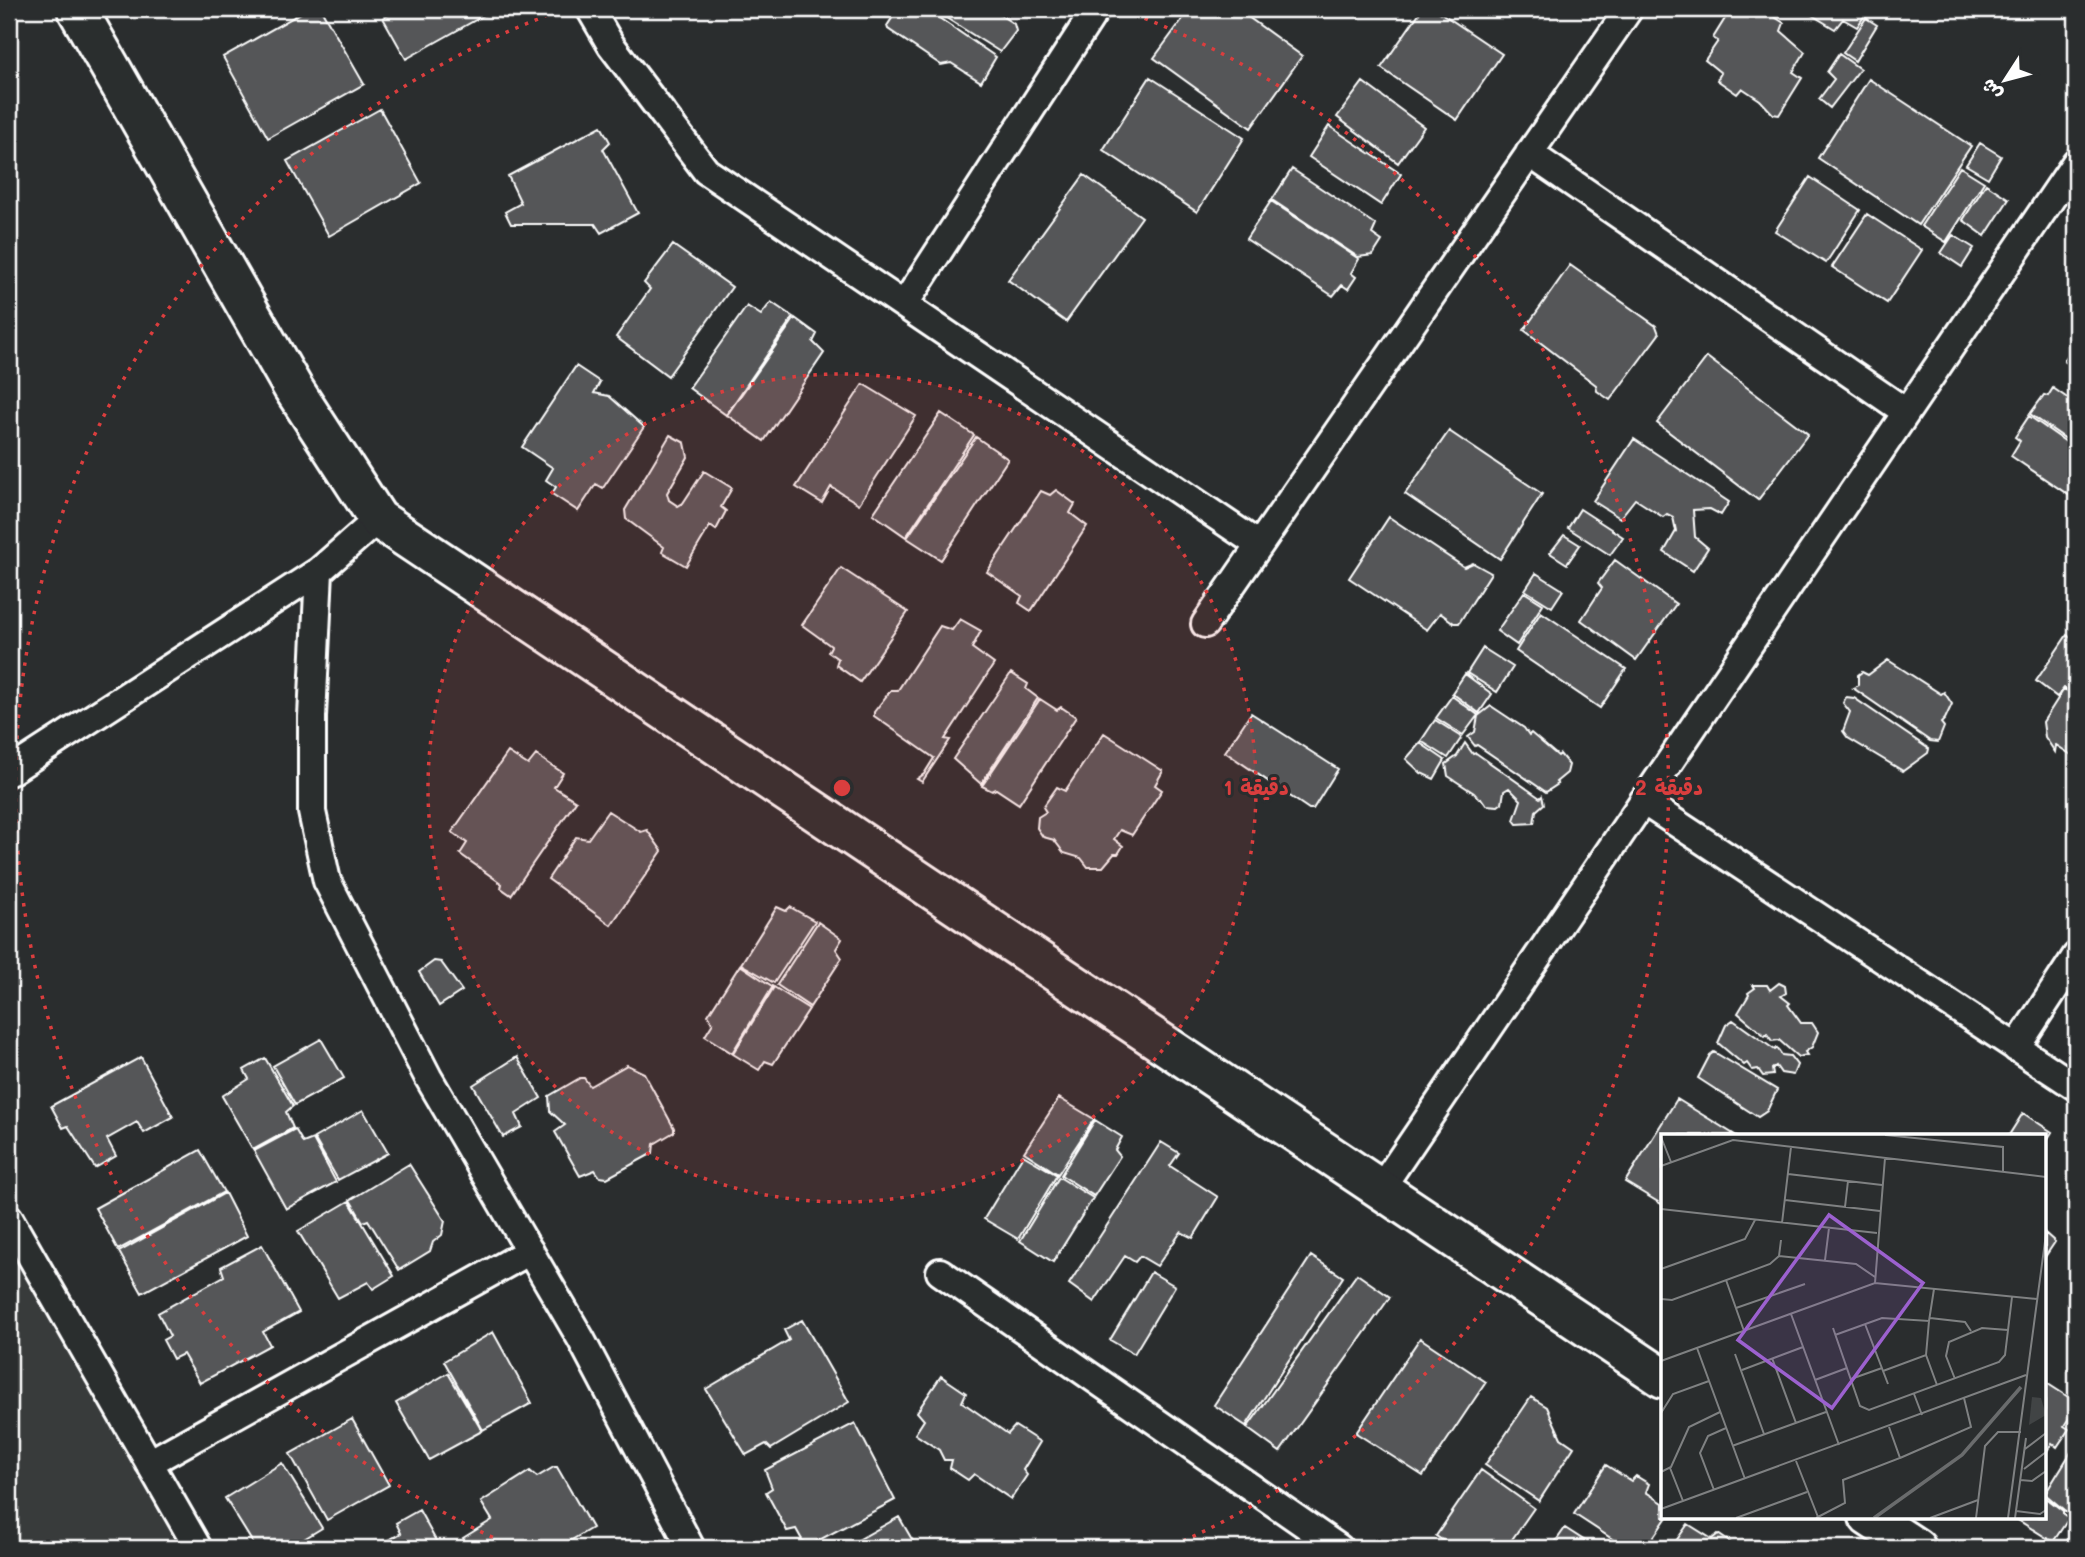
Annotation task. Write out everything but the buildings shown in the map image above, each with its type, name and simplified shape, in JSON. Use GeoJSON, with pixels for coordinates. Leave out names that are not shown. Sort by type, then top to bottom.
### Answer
{"type":"FeatureCollection","features":[{"type":"Feature","properties":{"kind":"street"},"geometry":{"type":"LineString","coordinates":[[77,9],[293,388],[378,519],[1661,1377]]}},
{"type":"Feature","properties":{"kind":"street"},"geometry":{"type":"LineString","coordinates":[[590,9],[611,45],[706,171],[1259,545]]}},
{"type":"Feature","properties":{"kind":"street"},"geometry":{"type":"LineString","coordinates":[[904,305],[1096,9]]}},
{"type":"Feature","properties":{"kind":"street"},"geometry":{"type":"LineString","coordinates":[[1205,624],[1530,153],[1616,13]]}},
{"type":"Feature","properties":{"kind":"street"},"geometry":{"type":"LineString","coordinates":[[1530,153],[1906,412]]}},
{"type":"Feature","properties":{"kind":"street"},"geometry":{"type":"LineString","coordinates":[[1381,1188],[2076,162]]}},
{"type":"Feature","properties":{"kind":"street"},"geometry":{"type":"LineString","coordinates":[[9,772],[319,571],[378,519]]}},
{"type":"Feature","properties":{"kind":"street"},"geometry":{"type":"LineString","coordinates":[[319,571],[312,717],[312,812],[327,881],[428,1077],[581,1339],[691,1548]]}},
{"type":"Feature","properties":{"kind":"street"},"geometry":{"type":"LineString","coordinates":[[1643,801],[2076,1087]]}},
{"type":"Feature","properties":{"kind":"street"},"geometry":{"type":"LineString","coordinates":[[2016,1048],[2076,956]]}},
{"type":"Feature","properties":{"kind":"street"},"geometry":{"type":"LineString","coordinates":[[9,1218],[198,1548]]}},
{"type":"Feature","properties":{"kind":"street"},"geometry":{"type":"LineString","coordinates":[[149,1463],[530,1251]]}},
{"type":"Feature","properties":{"kind":"street"},"geometry":{"type":"LineString","coordinates":[[940,1272],[1339,1548]]}},
{"type":"Feature","properties":{"kind":"street"},"geometry":{"type":"LineString","coordinates":[[1871,1518],[1916,1548]]}},
{"type":"Feature","properties":{"kind":"shaded area"},"geometry":{"type":"Polygon","coordinates":[[[9,1218],[198,1548],[9,1548],[9,1218]]]}}]}
